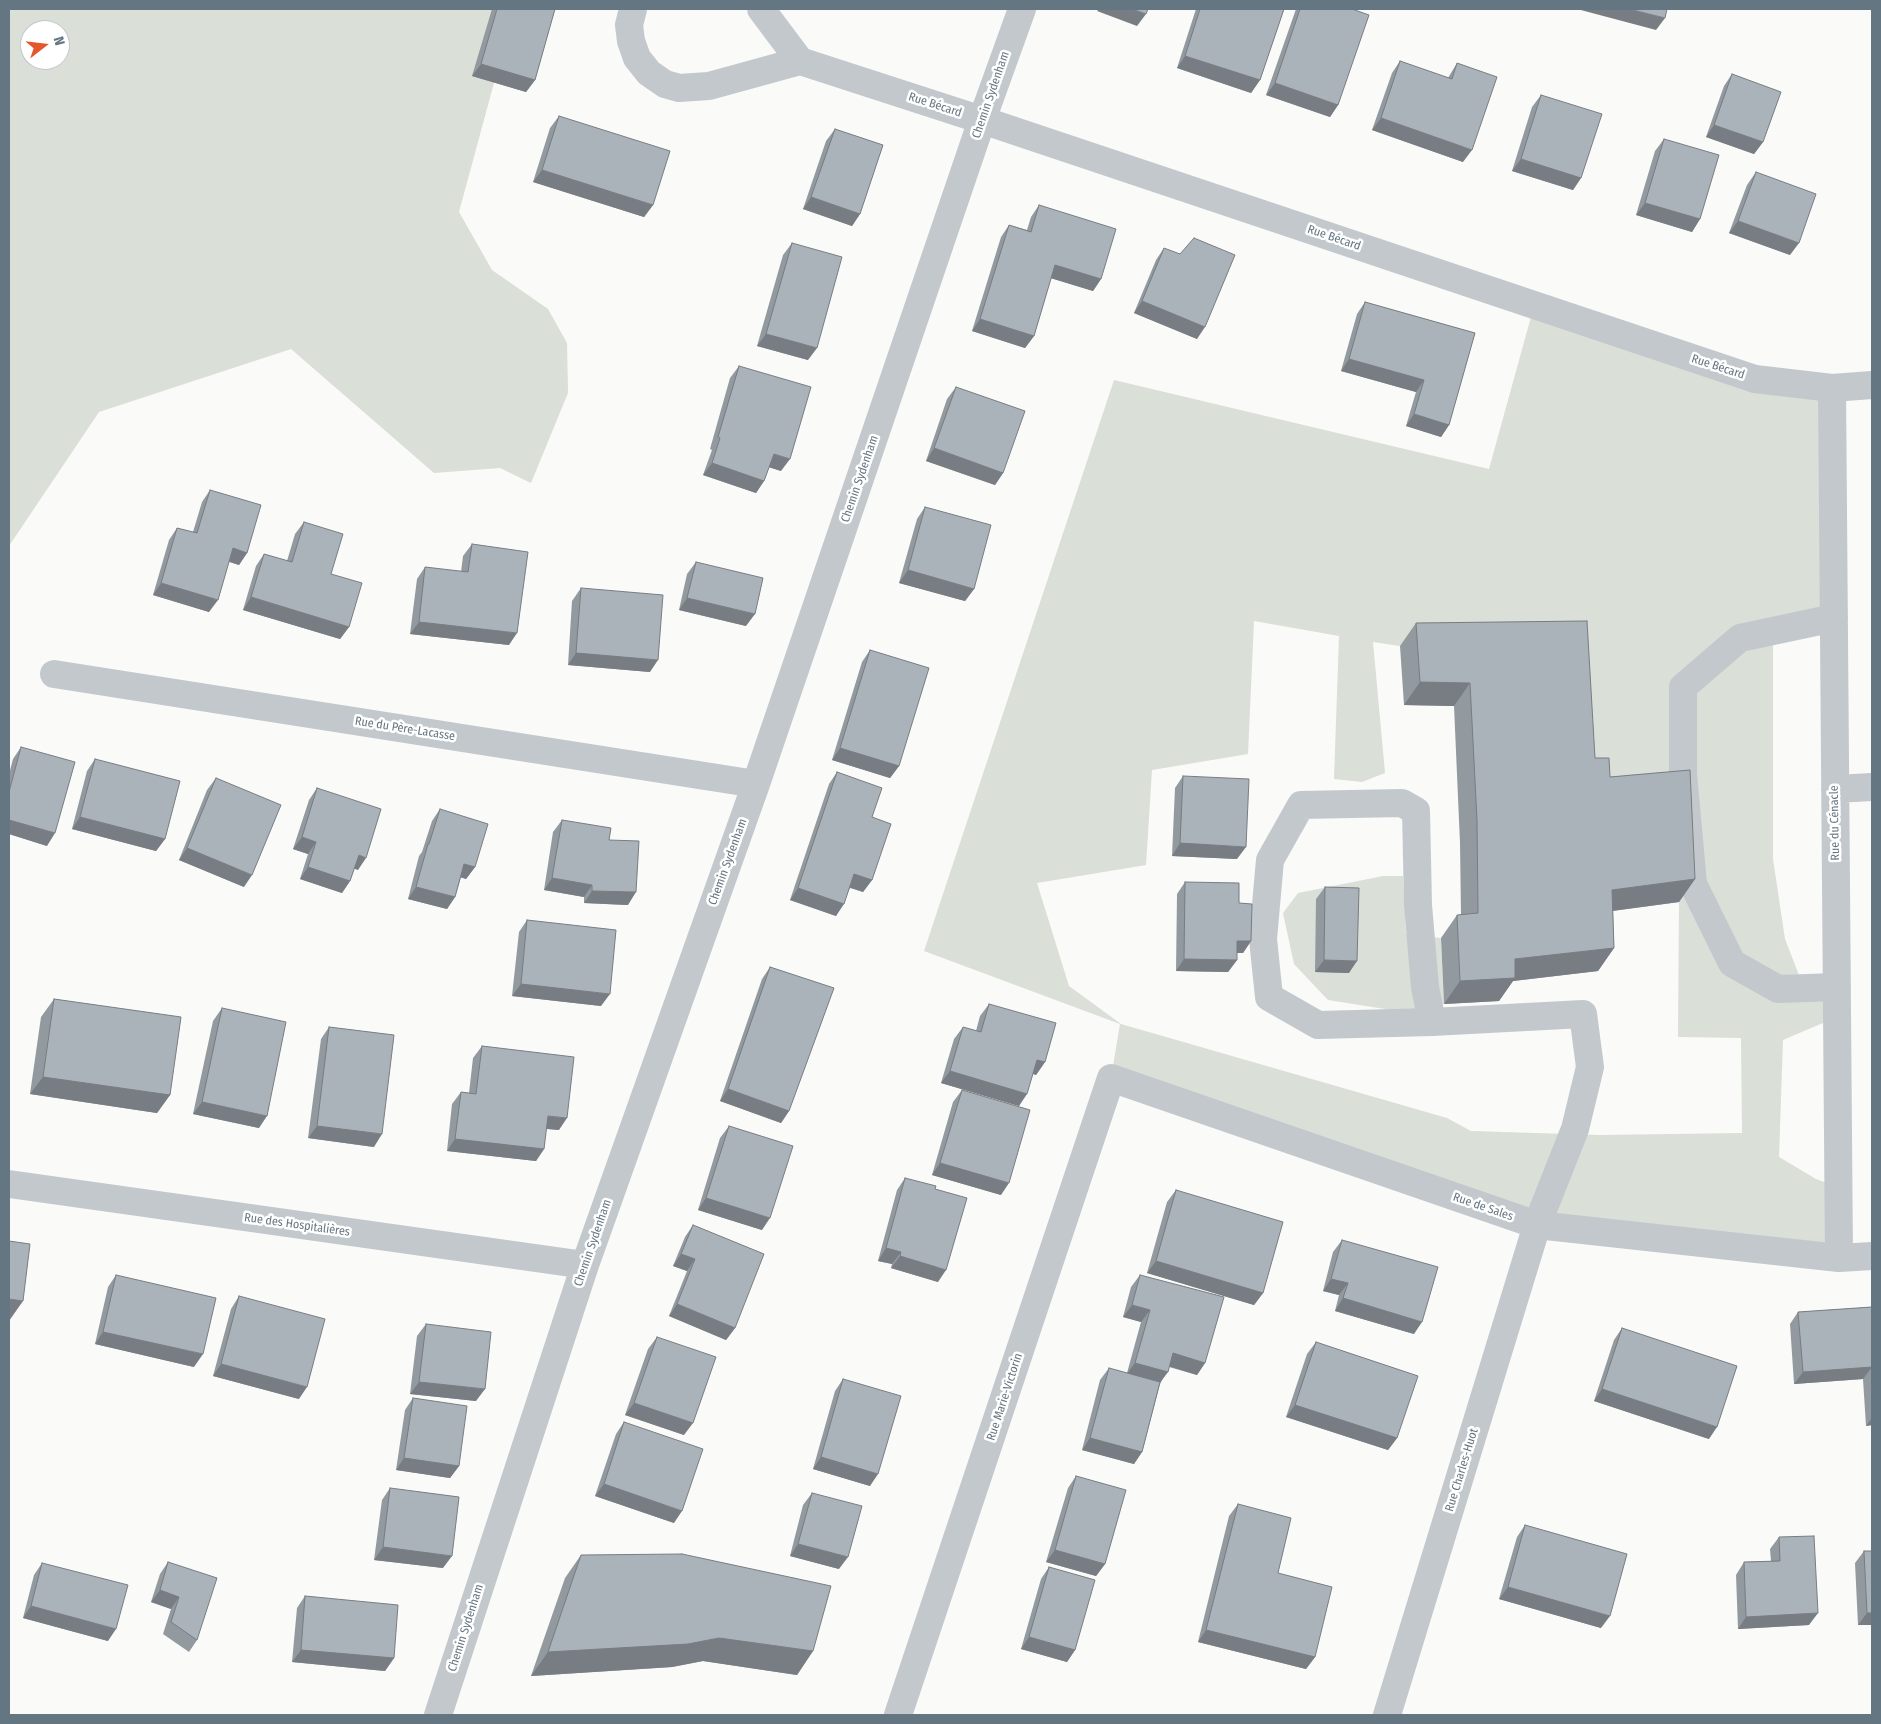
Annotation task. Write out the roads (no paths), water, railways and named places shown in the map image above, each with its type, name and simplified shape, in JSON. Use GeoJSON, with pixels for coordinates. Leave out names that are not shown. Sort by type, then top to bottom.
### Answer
{"type":"FeatureCollection","features":[{"type":"Feature","properties":{"kind":"street"},"geometry":{"type":"LineString","coordinates":[[633,9],[629,25],[631,41],[637,58],[649,73],[664,84],[679,88],[709,86],[800,61],[761,9]]}},
{"type":"Feature","properties":{"kind":"street","name":"Chemin Sydenham"},"geometry":{"type":"LineString","coordinates":[[438,1715],[585,1265],[756,784],[982,120],[1022,9]]}},
{"type":"Feature","properties":{"kind":"street","name":"Rue Bécard"},"geometry":{"type":"LineString","coordinates":[[800,61],[982,120],[1755,379],[1832,388],[1872,385]]}},
{"type":"Feature","properties":{"kind":"street","name":"Rue du Cénacle"},"geometry":{"type":"LineString","coordinates":[[1832,388],[1839,1258]]}},
{"type":"Feature","properties":{"kind":"street"},"geometry":{"type":"LineString","coordinates":[[1834,618],[1740,638],[1683,687],[1683,765],[1693,884],[1732,964],[1778,989],[1837,987]]}},
{"type":"Feature","properties":{"kind":"street","name":"Rue du Père-Lacasse"},"geometry":{"type":"LineString","coordinates":[[54,674],[756,784]]}},
{"type":"Feature","properties":{"kind":"street"},"geometry":{"type":"LineString","coordinates":[[1835,789],[1872,787]]}},
{"type":"Feature","properties":{"kind":"street"},"geometry":{"type":"LineString","coordinates":[[1402,803],[1416,811],[1418,905],[1425,988],[1432,1022],[1318,1025],[1269,997],[1263,939],[1270,860],[1301,804],[1402,803]]}},
{"type":"Feature","properties":{"kind":"street","name":"Rue Charles-Huot"},"geometry":{"type":"LineString","coordinates":[[1386,1715],[1537,1225],[1574,1129],[1590,1067],[1583,1014],[1432,1022]]}},
{"type":"Feature","properties":{"kind":"street","name":"Rue de Sales"},"geometry":{"type":"LineString","coordinates":[[1111,1078],[1537,1225],[1839,1258],[1872,1256]]}},
{"type":"Feature","properties":{"kind":"street","name":"Rue Marie-Victorin"},"geometry":{"type":"LineString","coordinates":[[898,1715],[1111,1078]]}},
{"type":"Feature","properties":{"kind":"street","name":"Rue des Hospitalières"},"geometry":{"type":"LineString","coordinates":[[9,1184],[585,1265]]}}]}
